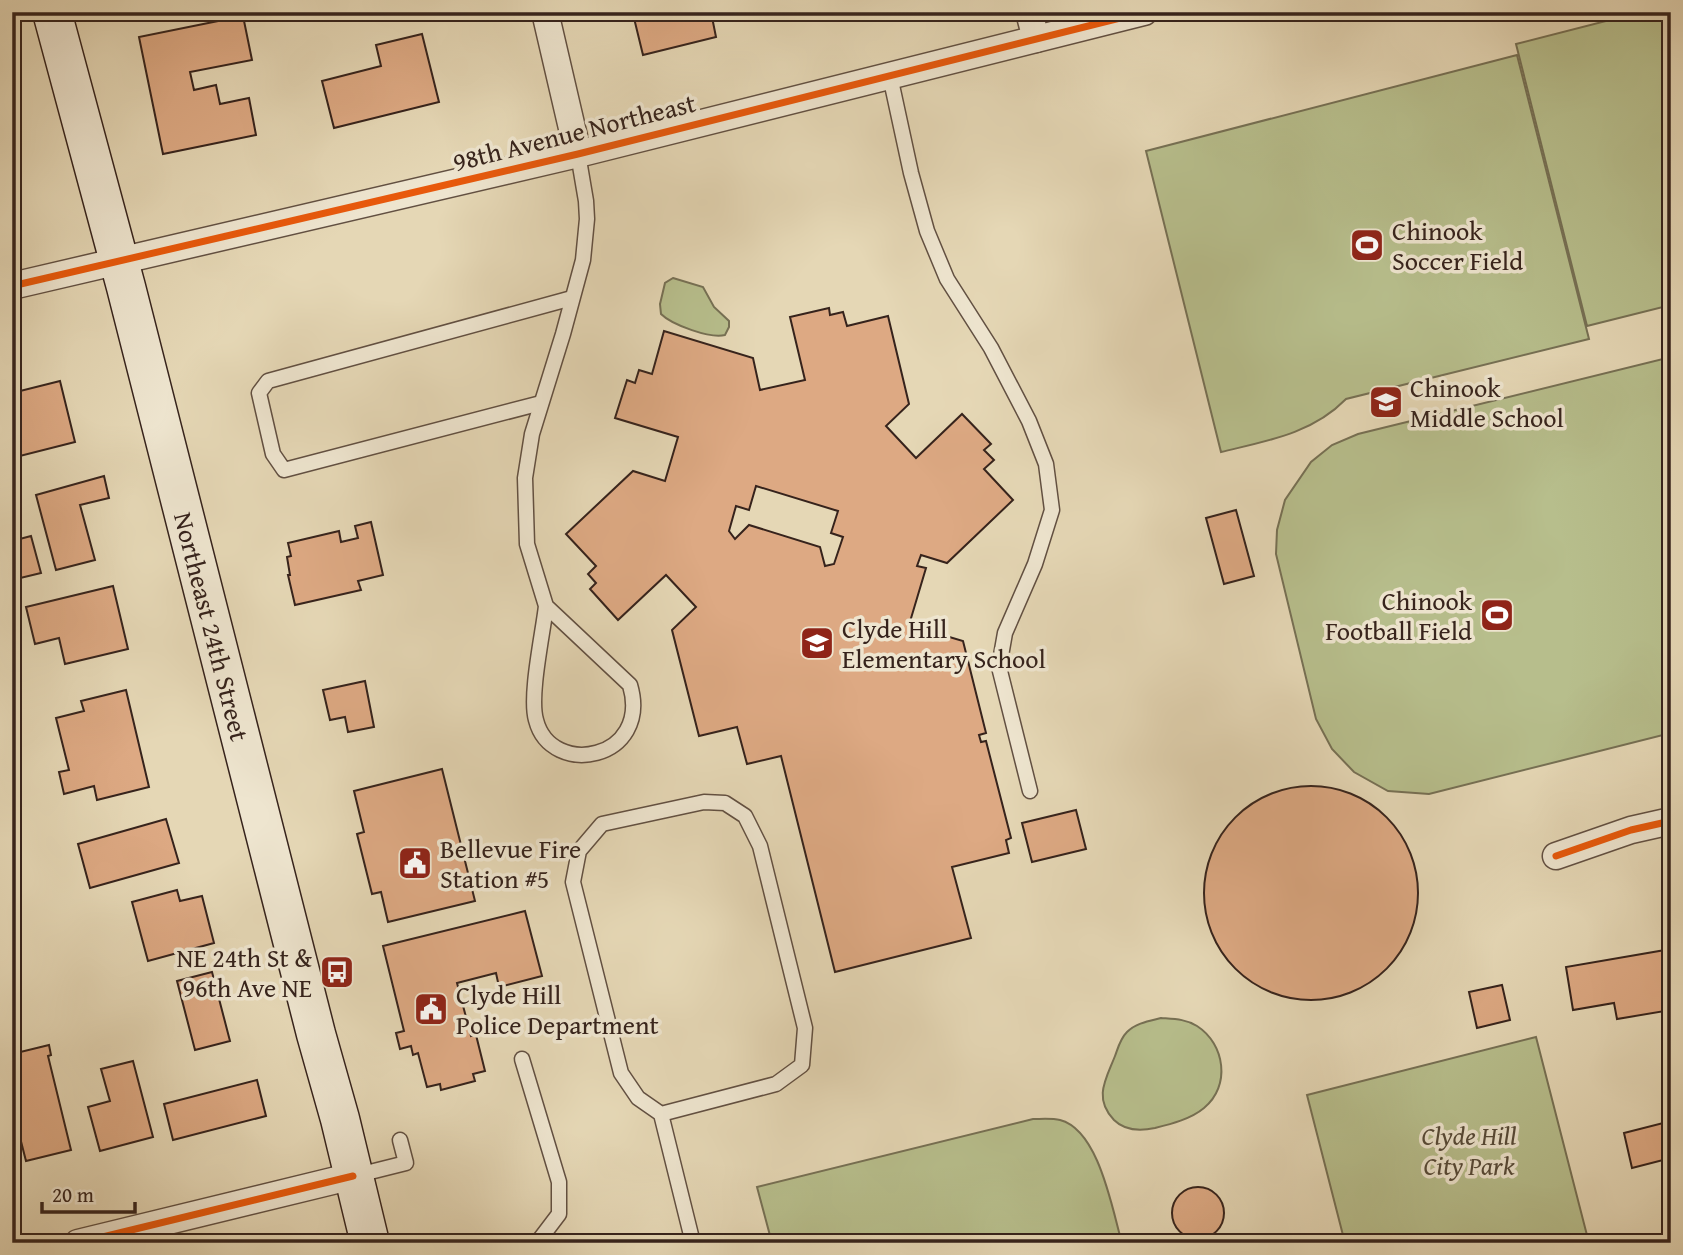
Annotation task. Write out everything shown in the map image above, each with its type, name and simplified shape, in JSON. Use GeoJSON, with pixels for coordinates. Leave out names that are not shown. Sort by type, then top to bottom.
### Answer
{"type":"FeatureCollection","features":[{"type":"Feature","properties":{"kind":"main road","name":"Northeast 24th Street"},"geometry":{"type":"LineString","coordinates":[[51,12],[118,261],[370,1243]]}},
{"type":"Feature","properties":{"kind":"street"},"geometry":{"type":"LineString","coordinates":[[545,12],[578,154]]}},
{"type":"Feature","properties":{"kind":"street"},"geometry":{"type":"LineString","coordinates":[[1029,12],[1036,39]]}},
{"type":"Feature","properties":{"kind":"street","name":"98th Avenue Northeast"},"geometry":{"type":"LineString","coordinates":[[12,286],[578,154],[1144,12]]}},
{"type":"Feature","properties":{"kind":"street"},"geometry":{"type":"LineString","coordinates":[[1556,856],[1631,830],[1671,821]]}},
{"type":"Feature","properties":{"kind":"street"},"geometry":{"type":"LineString","coordinates":[[78,1243],[353,1176]]}},
{"type":"Feature","properties":{"kind":"lane"},"geometry":{"type":"LineString","coordinates":[[890,76],[927,231],[947,279],[991,348],[1029,421],[1046,464],[1052,510],[1035,564],[1005,633],[999,667],[1030,791]]}},
{"type":"Feature","properties":{"kind":"lane"},"geometry":{"type":"LineString","coordinates":[[546,606],[630,685],[634,713],[629,727],[622,738],[598,753],[583,755],[554,746],[543,734],[536,720],[534,700],[546,606],[527,544],[526,517],[525,478],[532,434],[583,260],[587,219],[578,154]]}},
{"type":"Feature","properties":{"kind":"lane"},"geometry":{"type":"LineString","coordinates":[[541,403],[284,470],[272,454],[259,393],[268,381],[572,298]]}},
{"type":"Feature","properties":{"kind":"lane"},"geometry":{"type":"LineString","coordinates":[[661,1114],[776,1084],[802,1065],[805,1028],[760,846],[745,816],[725,803],[704,802],[602,824],[579,851],[573,882],[621,1073],[638,1098],[661,1114],[692,1243]]}},
{"type":"Feature","properties":{"kind":"lane"},"geometry":{"type":"LineString","coordinates":[[522,1059],[559,1182],[559,1214],[537,1243]]}},
{"type":"Feature","properties":{"kind":"lane"},"geometry":{"type":"LineString","coordinates":[[353,1176],[407,1163],[400,1140]]}},
{"type":"Feature","properties":{"kind":"green space"},"geometry":{"type":"Polygon","coordinates":[[[1641,12],[1671,12],[1671,305],[1587,326],[1516,44],[1641,12]]]}},
{"type":"Feature","properties":{"kind":"green space","name":"Chinook Soccer Field"},"geometry":{"type":"Polygon","coordinates":[[[1517,55],[1589,339],[1346,399],[1333,411],[1303,428],[1271,440],[1221,452],[1146,151],[1517,55]]]}},
{"type":"Feature","properties":{"kind":"green space"},"geometry":{"type":"Polygon","coordinates":[[[673,278],[703,287],[714,307],[729,321],[725,335],[692,330],[661,314],[660,304],[665,283],[673,278]]]}},
{"type":"Feature","properties":{"kind":"green space","name":"Chinook Football Field"},"geometry":{"type":"Polygon","coordinates":[[[1671,357],[1671,733],[1429,794],[1388,791],[1354,772],[1332,749],[1316,719],[1276,554],[1277,530],[1285,500],[1311,462],[1332,445],[1358,434],[1671,357]]]}},
{"type":"Feature","properties":{"kind":"green space"},"geometry":{"type":"Polygon","coordinates":[[[1161,1018],[1189,1022],[1214,1043],[1221,1066],[1218,1088],[1213,1099],[1204,1108],[1187,1118],[1150,1129],[1128,1128],[1114,1120],[1104,1104],[1105,1081],[1127,1032],[1139,1024],[1161,1018]]]}},
{"type":"Feature","properties":{"kind":"green space","name":"Clyde Hill City Park"},"geometry":{"type":"Polygon","coordinates":[[[1536,1037],[1589,1243],[1345,1243],[1307,1095],[1536,1037]]]}},
{"type":"Feature","properties":{"kind":"green space"},"geometry":{"type":"Polygon","coordinates":[[[1033,1119],[1060,1120],[1073,1127],[1085,1139],[1102,1172],[1122,1243],[772,1243],[757,1187],[1033,1119]]]}},
{"type":"Feature","properties":{"kind":"building"},"geometry":{"type":"Polygon","coordinates":[[[711,12],[716,37],[643,55],[633,14],[711,12]]]}},
{"type":"Feature","properties":{"kind":"building"},"geometry":{"type":"Polygon","coordinates":[[[243,16],[252,60],[190,72],[194,90],[216,85],[220,104],[249,98],[256,135],[163,154],[139,37],[243,16]]]}},
{"type":"Feature","properties":{"kind":"building"},"geometry":{"type":"Polygon","coordinates":[[[422,34],[439,102],[334,128],[322,81],[381,66],[376,45],[422,34]]]}},
{"type":"Feature","properties":{"kind":"building"},"geometry":{"type":"Polygon","coordinates":[[[829,308],[830,315],[843,312],[847,326],[888,316],[909,404],[886,426],[916,458],[962,414],[991,444],[984,450],[994,460],[984,469],[1013,500],[947,563],[921,555],[917,566],[926,568],[909,625],[963,641],[986,733],[979,735],[981,742],[986,741],[1011,838],[1006,840],[1009,853],[952,867],[971,938],[835,972],[781,756],[747,764],[737,727],[699,736],[672,630],[696,607],[666,575],[618,620],[590,589],[596,583],[588,574],[596,566],[566,534],[633,471],[665,481],[678,437],[615,418],[627,380],[635,383],[639,370],[652,374],[664,331],[753,358],[760,390],[805,380],[790,317],[829,308]],[[756,486],[749,510],[736,506],[729,531],[735,539],[749,525],[820,547],[825,566],[834,564],[843,537],[831,533],[838,511],[756,486]]]}},
{"type":"Feature","properties":{"kind":"building"},"geometry":{"type":"Polygon","coordinates":[[[60,381],[75,442],[12,458],[12,393],[60,381]]]}},
{"type":"Feature","properties":{"kind":"building"},"geometry":{"type":"Polygon","coordinates":[[[104,476],[109,498],[80,505],[95,560],[56,570],[36,495],[104,476]]]}},
{"type":"Feature","properties":{"kind":"building"},"geometry":{"type":"Polygon","coordinates":[[[1236,510],[1254,576],[1224,584],[1206,518],[1236,510]]]}},
{"type":"Feature","properties":{"kind":"building"},"geometry":{"type":"Polygon","coordinates":[[[371,522],[383,575],[358,581],[361,590],[295,605],[288,575],[287,557],[291,556],[288,543],[339,531],[341,542],[358,538],[355,526],[371,522]]]}},
{"type":"Feature","properties":{"kind":"building"},"geometry":{"type":"Polygon","coordinates":[[[31,536],[41,573],[12,580],[12,541],[31,536]]]}},
{"type":"Feature","properties":{"kind":"building"},"geometry":{"type":"Polygon","coordinates":[[[113,586],[128,649],[65,664],[59,638],[35,644],[26,607],[113,586]]]}},
{"type":"Feature","properties":{"kind":"building"},"geometry":{"type":"Polygon","coordinates":[[[365,681],[374,727],[348,732],[345,717],[330,720],[323,690],[365,681]]]}},
{"type":"Feature","properties":{"kind":"building"},"geometry":{"type":"Polygon","coordinates":[[[126,690],[149,787],[97,800],[94,786],[64,794],[59,772],[69,770],[56,718],[84,711],[81,701],[126,690]]]}},
{"type":"Feature","properties":{"kind":"building","name":"Bellevue Fire Station #5"},"geometry":{"type":"Polygon","coordinates":[[[442,769],[475,901],[388,922],[381,892],[372,894],[357,834],[364,832],[354,791],[442,769]]]}},
{"type":"Feature","properties":{"kind":"building"},"geometry":{"type":"Polygon","coordinates":[[[1311,786],[1352,795],[1370,804],[1386,818],[1400,834],[1409,852],[1418,893],[1409,934],[1400,952],[1386,968],[1370,982],[1352,991],[1311,1000],[1270,991],[1252,982],[1236,968],[1222,952],[1213,934],[1204,893],[1213,852],[1222,834],[1236,818],[1252,804],[1270,795],[1311,786]]]}},
{"type":"Feature","properties":{"kind":"building"},"geometry":{"type":"Polygon","coordinates":[[[1076,810],[1086,849],[1032,862],[1022,823],[1076,810]]]}},
{"type":"Feature","properties":{"kind":"building"},"geometry":{"type":"Polygon","coordinates":[[[166,819],[179,863],[90,888],[78,844],[166,819]]]}},
{"type":"Feature","properties":{"kind":"building"},"geometry":{"type":"Polygon","coordinates":[[[177,890],[180,901],[202,896],[214,943],[148,961],[132,902],[177,890]]]}},
{"type":"Feature","properties":{"kind":"building","name":"Clyde Hill Police Department"},"geometry":{"type":"Polygon","coordinates":[[[525,911],[542,976],[499,987],[496,973],[457,983],[471,1036],[476,1035],[485,1071],[473,1074],[475,1081],[441,1090],[440,1084],[427,1087],[418,1053],[413,1055],[411,1046],[400,1049],[396,1033],[404,1031],[383,946],[525,911]]]}},
{"type":"Feature","properties":{"kind":"building"},"geometry":{"type":"Polygon","coordinates":[[[1671,949],[1671,1010],[1617,1019],[1614,1003],[1573,1010],[1566,967],[1671,949]]]}},
{"type":"Feature","properties":{"kind":"building"},"geometry":{"type":"Polygon","coordinates":[[[212,972],[230,1041],[195,1050],[177,981],[212,972]]]}},
{"type":"Feature","properties":{"kind":"building"},"geometry":{"type":"Polygon","coordinates":[[[1502,985],[1510,1020],[1477,1028],[1469,992],[1502,985]]]}},
{"type":"Feature","properties":{"kind":"building"},"geometry":{"type":"Polygon","coordinates":[[[49,1045],[51,1055],[48,1056],[71,1150],[26,1161],[12,1106],[12,1054],[49,1045]]]}},
{"type":"Feature","properties":{"kind":"building"},"geometry":{"type":"Polygon","coordinates":[[[133,1061],[153,1137],[100,1151],[88,1107],[110,1101],[101,1069],[133,1061]]]}},
{"type":"Feature","properties":{"kind":"building"},"geometry":{"type":"Polygon","coordinates":[[[257,1080],[266,1116],[173,1140],[164,1104],[257,1080]]]}},
{"type":"Feature","properties":{"kind":"building"},"geometry":{"type":"Polygon","coordinates":[[[1671,1121],[1671,1158],[1632,1168],[1624,1133],[1671,1121]]]}},
{"type":"Feature","properties":{"kind":"building"},"geometry":{"type":"Polygon","coordinates":[[[1198,1187],[1217,1194],[1224,1213],[1217,1232],[1198,1239],[1179,1232],[1172,1213],[1179,1194],[1198,1187]]]}},
{"type":"Feature","properties":{"kind":"cycle path"},"geometry":{"type":"LineString","coordinates":[[12,286],[578,154],[1144,12]]}},
{"type":"Feature","properties":{"kind":"cycle path"},"geometry":{"type":"LineString","coordinates":[[1556,856],[1631,830],[1671,821]]}},
{"type":"Feature","properties":{"kind":"cycle path"},"geometry":{"type":"LineString","coordinates":[[78,1243],[353,1176]]}},
{"type":"Feature","properties":{"kind":"place","name":"Chinook Soccer Field"},"geometry":{"type":"Point","coordinates":[1367,245]}},
{"type":"Feature","properties":{"kind":"place","name":"Chinook Middle School"},"geometry":{"type":"Point","coordinates":[1386,402]}},
{"type":"Feature","properties":{"kind":"place","name":"Chinook Football Field"},"geometry":{"type":"Point","coordinates":[1497,615]}},
{"type":"Feature","properties":{"kind":"place","name":"Clyde Hill Elementary School"},"geometry":{"type":"Point","coordinates":[817,643]}},
{"type":"Feature","properties":{"kind":"place","name":"Bellevue Fire Station #5"},"geometry":{"type":"Point","coordinates":[415,863]}},
{"type":"Feature","properties":{"kind":"place","name":"NE 24th St & 96th Ave NE"},"geometry":{"type":"Point","coordinates":[337,972]}},
{"type":"Feature","properties":{"kind":"place","name":"Clyde Hill Police Department"},"geometry":{"type":"Point","coordinates":[431,1009]}}]}
